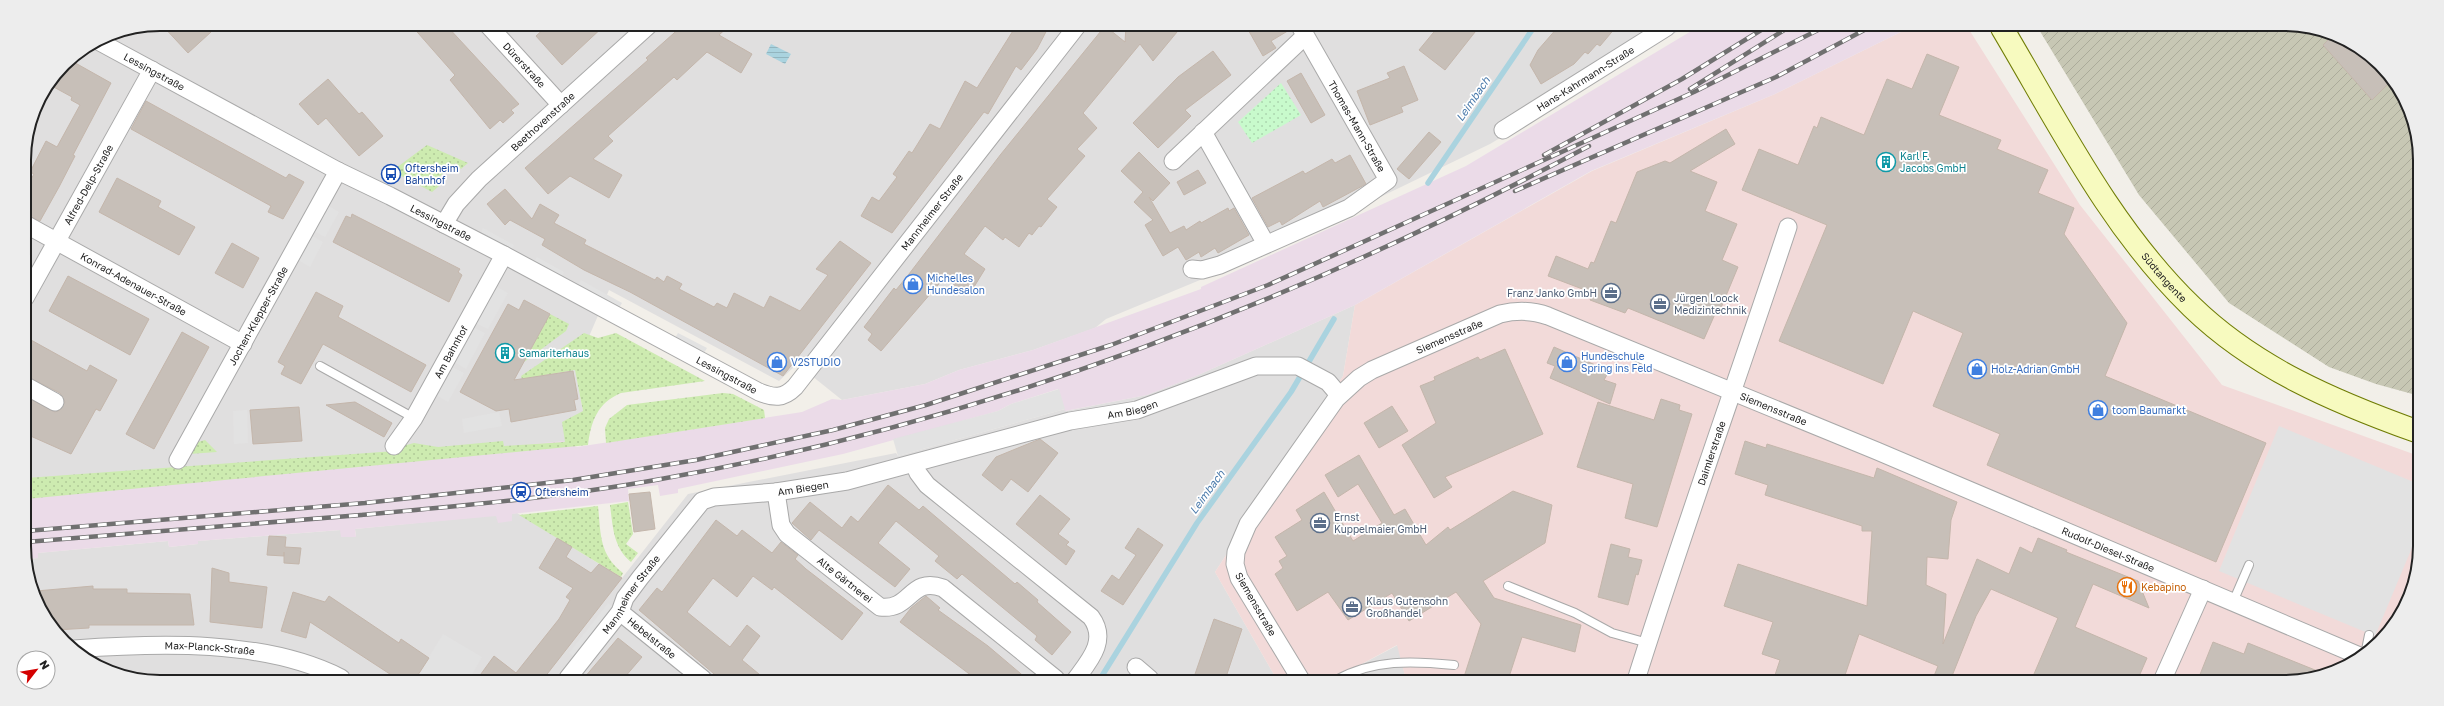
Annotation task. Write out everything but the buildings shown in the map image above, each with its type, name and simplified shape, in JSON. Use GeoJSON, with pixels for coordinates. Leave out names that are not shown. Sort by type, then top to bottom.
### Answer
{"type":"FeatureCollection","features":[{"type":"Feature","properties":{"kind":"main road","name":"Südtangente"},"geometry":{"type":"LineString","coordinates":[[2004,31],[2097,188],[2150,262],[2192,308],[2238,345],[2307,387],[2362,412],[2413,429]]}},
{"type":"Feature","properties":{"kind":"street","name":"Dürerstraße"},"geometry":{"type":"LineString","coordinates":[[493,31],[561,105]]}},
{"type":"Feature","properties":{"kind":"street","name":"Beethovenstraße"},"geometry":{"type":"LineString","coordinates":[[444,224],[456,204],[480,179],[642,31]]}},
{"type":"Feature","properties":{"kind":"street","name":"Mannheimer Straße"},"geometry":{"type":"LineString","coordinates":[[784,396],[795,386],[1073,31]]}},
{"type":"Feature","properties":{"kind":"street","name":"Thomas-Mann-Straße"},"geometry":{"type":"LineString","coordinates":[[1173,161],[1302,31],[1388,180],[1349,208],[1211,268],[1192,269]]}},
{"type":"Feature","properties":{"kind":"street","name":"Hans-Kahrmann-Straße"},"geometry":{"type":"LineString","coordinates":[[1503,130],[1661,31]]}},
{"type":"Feature","properties":{"kind":"street","name":"Lessingstraße"},"geometry":{"type":"LineString","coordinates":[[103,44],[338,171],[504,255],[759,392],[770,396],[784,396]]}},
{"type":"Feature","properties":{"kind":"street","name":"Alfred-Delp-Straße"},"geometry":{"type":"LineString","coordinates":[[31,287],[152,70]]}},
{"type":"Feature","properties":{"kind":"street"},"geometry":{"type":"LineString","coordinates":[[1203,132],[1266,244]]}},
{"type":"Feature","properties":{"kind":"street","name":"Jochen-Klepper-Straße"},"geometry":{"type":"LineString","coordinates":[[178,460],[338,171]]}},
{"type":"Feature","properties":{"kind":"street","name":"Konrad-Adenauer-Straße"},"geometry":{"type":"LineString","coordinates":[[31,227],[243,344]]}},
{"type":"Feature","properties":{"kind":"street","name":"Daimlerstraße"},"geometry":{"type":"LineString","coordinates":[[1638,675],[1675,557],[1733,394],[1788,227]]}},
{"type":"Feature","properties":{"kind":"street","name":"Am Bahnhof"},"geometry":{"type":"LineString","coordinates":[[394,446],[414,418],[504,255]]}},
{"type":"Feature","properties":{"kind":"street","name":"Siemensstraße"},"geometry":{"type":"LineString","coordinates":[[1298,675],[1239,578],[1234,564],[1236,552],[1248,524],[1339,395],[1359,378],[1372,370],[1500,314],[1525,311],[1548,316],[1733,394],[1876,451]]}},
{"type":"Feature","properties":{"kind":"street","name":"Am Biegen"},"geometry":{"type":"LineString","coordinates":[[693,510],[702,501],[714,497],[776,492],[847,481],[1070,421],[1137,410],[1256,366],[1298,366],[1316,374],[1328,382],[1339,395]]}},
{"type":"Feature","properties":{"kind":"street"},"geometry":{"type":"LineString","coordinates":[[31,389],[55,402]]}},
{"type":"Feature","properties":{"kind":"street","name":"Rudolf-Diesel-Straße"},"geometry":{"type":"LineString","coordinates":[[1876,451],[2356,653]]}},
{"type":"Feature","properties":{"kind":"street"},"geometry":{"type":"LineString","coordinates":[[914,464],[927,485],[1091,617],[1097,625],[1099,636],[1096,650],[1079,675]]}},
{"type":"Feature","properties":{"kind":"street","name":"Alte Gärtnerei"},"geometry":{"type":"LineString","coordinates":[[776,492],[781,525],[787,534],[880,608],[891,609],[899,605],[921,586],[932,584],[943,588],[1051,675]]}},
{"type":"Feature","properties":{"kind":"street","name":"Mannheimer Straße"},"geometry":{"type":"LineString","coordinates":[[570,675],[620,612],[625,598],[693,510]]}},
{"type":"Feature","properties":{"kind":"street"},"geometry":{"type":"LineString","coordinates":[[2165,675],[2203,589]]}},
{"type":"Feature","properties":{"kind":"street","name":"Hebelstraße"},"geometry":{"type":"LineString","coordinates":[[620,612],[698,675]]}},
{"type":"Feature","properties":{"kind":"street","name":"Max-Planck-Straße"},"geometry":{"type":"LineString","coordinates":[[82,649],[148,646],[247,650],[301,662],[334,675]]}},
{"type":"Feature","properties":{"kind":"street"},"geometry":{"type":"LineString","coordinates":[[1136,667],[1145,675]]}},
{"type":"Feature","properties":{"kind":"lane"},"geometry":{"type":"LineString","coordinates":[[320,366],[414,418]]}},
{"type":"Feature","properties":{"kind":"lane"},"geometry":{"type":"LineString","coordinates":[[2233,602],[2249,565]]}},
{"type":"Feature","properties":{"kind":"lane"},"geometry":{"type":"LineString","coordinates":[[1508,586],[1575,613],[1612,633],[1648,643]]}},
{"type":"Feature","properties":{"kind":"lane"},"geometry":{"type":"LineString","coordinates":[[2367,644],[2369,635]]}},
{"type":"Feature","properties":{"kind":"lane"},"geometry":{"type":"LineString","coordinates":[[1348,675],[1370,666],[1392,662],[1454,665]]}},
{"type":"Feature","properties":{"kind":"shaded area"},"geometry":{"type":"Polygon","coordinates":[[[151,31],[1678,31],[1490,144],[1341,216],[1229,268],[1106,319],[1095,328],[1033,350],[959,370],[925,384],[842,400],[797,364],[779,381],[609,290],[575,369],[583,411],[565,442],[31,487],[31,151],[35,126],[48,95],[69,69],[88,53],[103,44],[126,35],[151,31]]]}},
{"type":"Feature","properties":{"kind":"shaded area"},"geometry":{"type":"Polygon","coordinates":[[[1691,31],[1903,31],[1775,94],[1591,171],[1355,305],[1196,376],[1147,395],[1065,411],[1058,389],[1011,404],[998,411],[843,454],[678,489],[678,493],[660,496],[658,485],[628,489],[629,501],[512,514],[512,521],[498,523],[496,516],[355,529],[356,537],[341,537],[340,530],[198,541],[198,544],[169,547],[168,541],[38,553],[38,558],[31,559],[31,487],[415,456],[562,441],[577,447],[802,412],[832,399],[842,400],[925,384],[959,370],[1033,350],[1201,289],[1201,287],[1466,166],[1691,31]]]}},
{"type":"Feature","properties":{"kind":"shaded area"},"geometry":{"type":"Polygon","coordinates":[[[1903,31],[1970,31],[2080,205],[2222,385],[2413,454],[2412,563],[2409,580],[2403,595],[2396,611],[2386,625],[2363,648],[2349,658],[2318,671],[2293,675],[1405,675],[1397,645],[1341,675],[1274,675],[1215,572],[1343,376],[1355,305],[1592,171],[1775,94],[1903,31]]]}},
{"type":"Feature","properties":{"kind":"shaded area"},"geometry":{"type":"Polygon","coordinates":[[[2040,31],[2301,32],[2318,35],[2333,41],[2349,48],[2363,58],[2375,69],[2391,88],[2400,103],[2411,135],[2413,160],[2413,394],[2376,384],[2329,367],[2229,303],[2139,195],[2040,31]]]}},
{"type":"Feature","properties":{"kind":"shaded area"},"geometry":{"type":"Polygon","coordinates":[[[329,206],[339,212],[325,237],[314,231],[329,206]]]}},
{"type":"Feature","properties":{"kind":"shaded area"},"geometry":{"type":"Polygon","coordinates":[[[483,228],[514,245],[512,250],[481,233],[483,228]]]}},
{"type":"Feature","properties":{"kind":"shaded area"},"geometry":{"type":"Polygon","coordinates":[[[312,236],[323,242],[310,267],[298,260],[312,236]]]}},
{"type":"Feature","properties":{"kind":"shaded area"},"geometry":{"type":"Polygon","coordinates":[[[537,257],[564,272],[562,277],[534,262],[537,257]]]}},
{"type":"Feature","properties":{"kind":"shaded area"},"geometry":{"type":"Polygon","coordinates":[[[581,280],[622,303],[619,308],[578,286],[581,280]]]}},
{"type":"Feature","properties":{"kind":"shaded area"},"geometry":{"type":"Polygon","coordinates":[[[495,286],[508,293],[488,329],[475,323],[495,286]]]}},
{"type":"Feature","properties":{"kind":"shaded area"},"geometry":{"type":"Polygon","coordinates":[[[1355,305],[1343,376],[1215,572],[1274,675],[143,674],[126,671],[95,658],[75,643],[63,631],[44,603],[33,571],[31,559],[38,558],[38,553],[168,541],[169,547],[198,544],[198,541],[341,530],[341,537],[356,536],[355,529],[517,513],[622,578],[688,494],[896,453],[898,456],[1065,409],[1066,411],[1147,395],[1196,376],[1355,305]]]}},
{"type":"Feature","properties":{"kind":"shaded area"},"geometry":{"type":"Polygon","coordinates":[[[473,327],[485,333],[466,369],[454,362],[473,327]]]}},
{"type":"Feature","properties":{"kind":"shaded area"},"geometry":{"type":"Polygon","coordinates":[[[678,333],[707,348],[704,353],[675,338],[678,333]]]}},
{"type":"Feature","properties":{"kind":"shaded area"},"geometry":{"type":"Polygon","coordinates":[[[452,367],[464,373],[448,402],[436,395],[452,367]]]}},
{"type":"Feature","properties":{"kind":"shaded area"},"geometry":{"type":"Polygon","coordinates":[[[1059,389],[1065,409],[898,456],[893,439],[998,411],[1011,404],[1059,389]]]}},
{"type":"Feature","properties":{"kind":"shaded area"},"geometry":{"type":"Polygon","coordinates":[[[247,410],[248,443],[234,444],[233,411],[247,410]]]}},
{"type":"Feature","properties":{"kind":"shaded area"},"geometry":{"type":"Polygon","coordinates":[[[499,412],[502,426],[464,433],[462,419],[499,412]]]}},
{"type":"Feature","properties":{"kind":"shaded area"},"geometry":{"type":"Polygon","coordinates":[[[2279,426],[2413,482],[2413,545],[2375,636],[2219,571],[2279,426]]]}},
{"type":"Feature","properties":{"kind":"shaded area"},"geometry":{"type":"Polygon","coordinates":[[[608,603],[612,606],[574,657],[569,653],[608,603]]]}},
{"type":"Feature","properties":{"kind":"shaded area"},"geometry":{"type":"Polygon","coordinates":[[[443,634],[482,657],[472,675],[418,675],[443,634]]]}},
{"type":"Feature","properties":{"kind":"shaded area"},"geometry":{"type":"Polygon","coordinates":[[[1398,645],[1405,675],[1341,675],[1398,645]]]}},
{"type":"Feature","properties":{"kind":"green space"},"geometry":{"type":"Polygon","coordinates":[[[1281,83],[1301,115],[1252,143],[1238,122],[1281,83]]]}},
{"type":"Feature","properties":{"kind":"green space"},"geometry":{"type":"Polygon","coordinates":[[[427,145],[468,163],[461,169],[456,163],[440,176],[444,182],[432,192],[392,171],[427,145]]]}},
{"type":"Feature","properties":{"kind":"green space"},"geometry":{"type":"Polygon","coordinates":[[[550,314],[569,324],[566,331],[524,362],[550,314]]]}},
{"type":"Feature","properties":{"kind":"green space"},"geometry":{"type":"Polygon","coordinates":[[[584,333],[598,338],[616,333],[705,381],[621,393],[613,397],[601,408],[593,421],[588,445],[31,499],[31,478],[395,451],[399,447],[414,443],[438,447],[503,441],[504,446],[565,442],[562,422],[583,411],[575,370],[522,379],[521,376],[584,333]]]}},
{"type":"Feature","properties":{"kind":"green space"},"geometry":{"type":"Polygon","coordinates":[[[723,393],[733,394],[764,410],[765,418],[606,443],[605,428],[609,419],[627,405],[723,393]]]}},
{"type":"Feature","properties":{"kind":"green space"},"geometry":{"type":"Polygon","coordinates":[[[205,440],[217,452],[189,454],[198,442],[205,440]]]}},
{"type":"Feature","properties":{"kind":"green space"},"geometry":{"type":"Polygon","coordinates":[[[628,502],[633,534],[626,544],[638,553],[631,562],[625,556],[617,543],[613,529],[610,505],[628,502]]]}},
{"type":"Feature","properties":{"kind":"green space"},"geometry":{"type":"Polygon","coordinates":[[[598,506],[601,535],[605,551],[609,559],[623,573],[621,577],[519,515],[598,506]]]}},
{"type":"Feature","properties":{"kind":"water"},"geometry":{"type":"Polygon","coordinates":[[[771,44],[791,54],[785,64],[766,54],[771,44]]]}},
{"type":"Feature","properties":{"kind":"waterway","name":"Leimbach"},"geometry":{"type":"LineString","coordinates":[[1428,183],[1531,31]]}},
{"type":"Feature","properties":{"kind":"waterway","name":"Leimbach"},"geometry":{"type":"LineString","coordinates":[[1102,675],[1197,523],[1291,392],[1334,319]]}},
{"type":"Feature","properties":{"kind":"railway"},"geometry":{"type":"LineString","coordinates":[[1544,155],[1682,79],[1760,31]]}},
{"type":"Feature","properties":{"kind":"railway"},"geometry":{"type":"LineString","coordinates":[[1690,89],[1783,31]]}},
{"type":"Feature","properties":{"kind":"railway"},"geometry":{"type":"LineString","coordinates":[[31,531],[365,503],[573,480],[696,460],[833,430],[926,405],[1111,345],[1268,285],[1694,92],[1816,31]]}},
{"type":"Feature","properties":{"kind":"railway"},"geometry":{"type":"LineString","coordinates":[[1515,191],[1776,77],[1862,31]]}},
{"type":"Feature","properties":{"kind":"railway"},"geometry":{"type":"LineString","coordinates":[[31,542],[399,512],[586,491],[661,479],[783,455],[903,425],[1021,389],[1138,349],[1253,304],[1367,255],[1479,202],[1589,146]]}},
{"type":"Feature","properties":{"kind":"place","name":"Karl F. Jacobs GmbH"},"geometry":{"type":"Point","coordinates":[1886,162]}},
{"type":"Feature","properties":{"kind":"place","name":"Oftersheim Bahnhof"},"geometry":{"type":"Point","coordinates":[391,174]}},
{"type":"Feature","properties":{"kind":"place","name":"Michelles Hundesalon"},"geometry":{"type":"Point","coordinates":[913,284]}},
{"type":"Feature","properties":{"kind":"place","name":"Franz Janko GmbH"},"geometry":{"type":"Point","coordinates":[1611,293]}},
{"type":"Feature","properties":{"kind":"place","name":"Jürgen Loock Medizintechnik"},"geometry":{"type":"Point","coordinates":[1660,304]}},
{"type":"Feature","properties":{"kind":"place","name":"Samariterhaus"},"geometry":{"type":"Point","coordinates":[505,353]}},
{"type":"Feature","properties":{"kind":"place","name":"V2STUDIO"},"geometry":{"type":"Point","coordinates":[777,362]}},
{"type":"Feature","properties":{"kind":"place","name":"Hundeschule Spring ins Feld"},"geometry":{"type":"Point","coordinates":[1567,362]}},
{"type":"Feature","properties":{"kind":"place","name":"Holz-Adrian GmbH"},"geometry":{"type":"Point","coordinates":[1977,369]}},
{"type":"Feature","properties":{"kind":"place","name":"toom Baumarkt"},"geometry":{"type":"Point","coordinates":[2098,410]}},
{"type":"Feature","properties":{"kind":"place","name":"Oftersheim"},"geometry":{"type":"Point","coordinates":[521,492]}},
{"type":"Feature","properties":{"kind":"place","name":"Ernst Kuppelmaier GmbH"},"geometry":{"type":"Point","coordinates":[1320,523]}},
{"type":"Feature","properties":{"kind":"place","name":"Kebapino"},"geometry":{"type":"Point","coordinates":[2127,587]}},
{"type":"Feature","properties":{"kind":"place","name":"Klaus Gutensohn Großhandel"},"geometry":{"type":"Point","coordinates":[1352,607]}}]}
